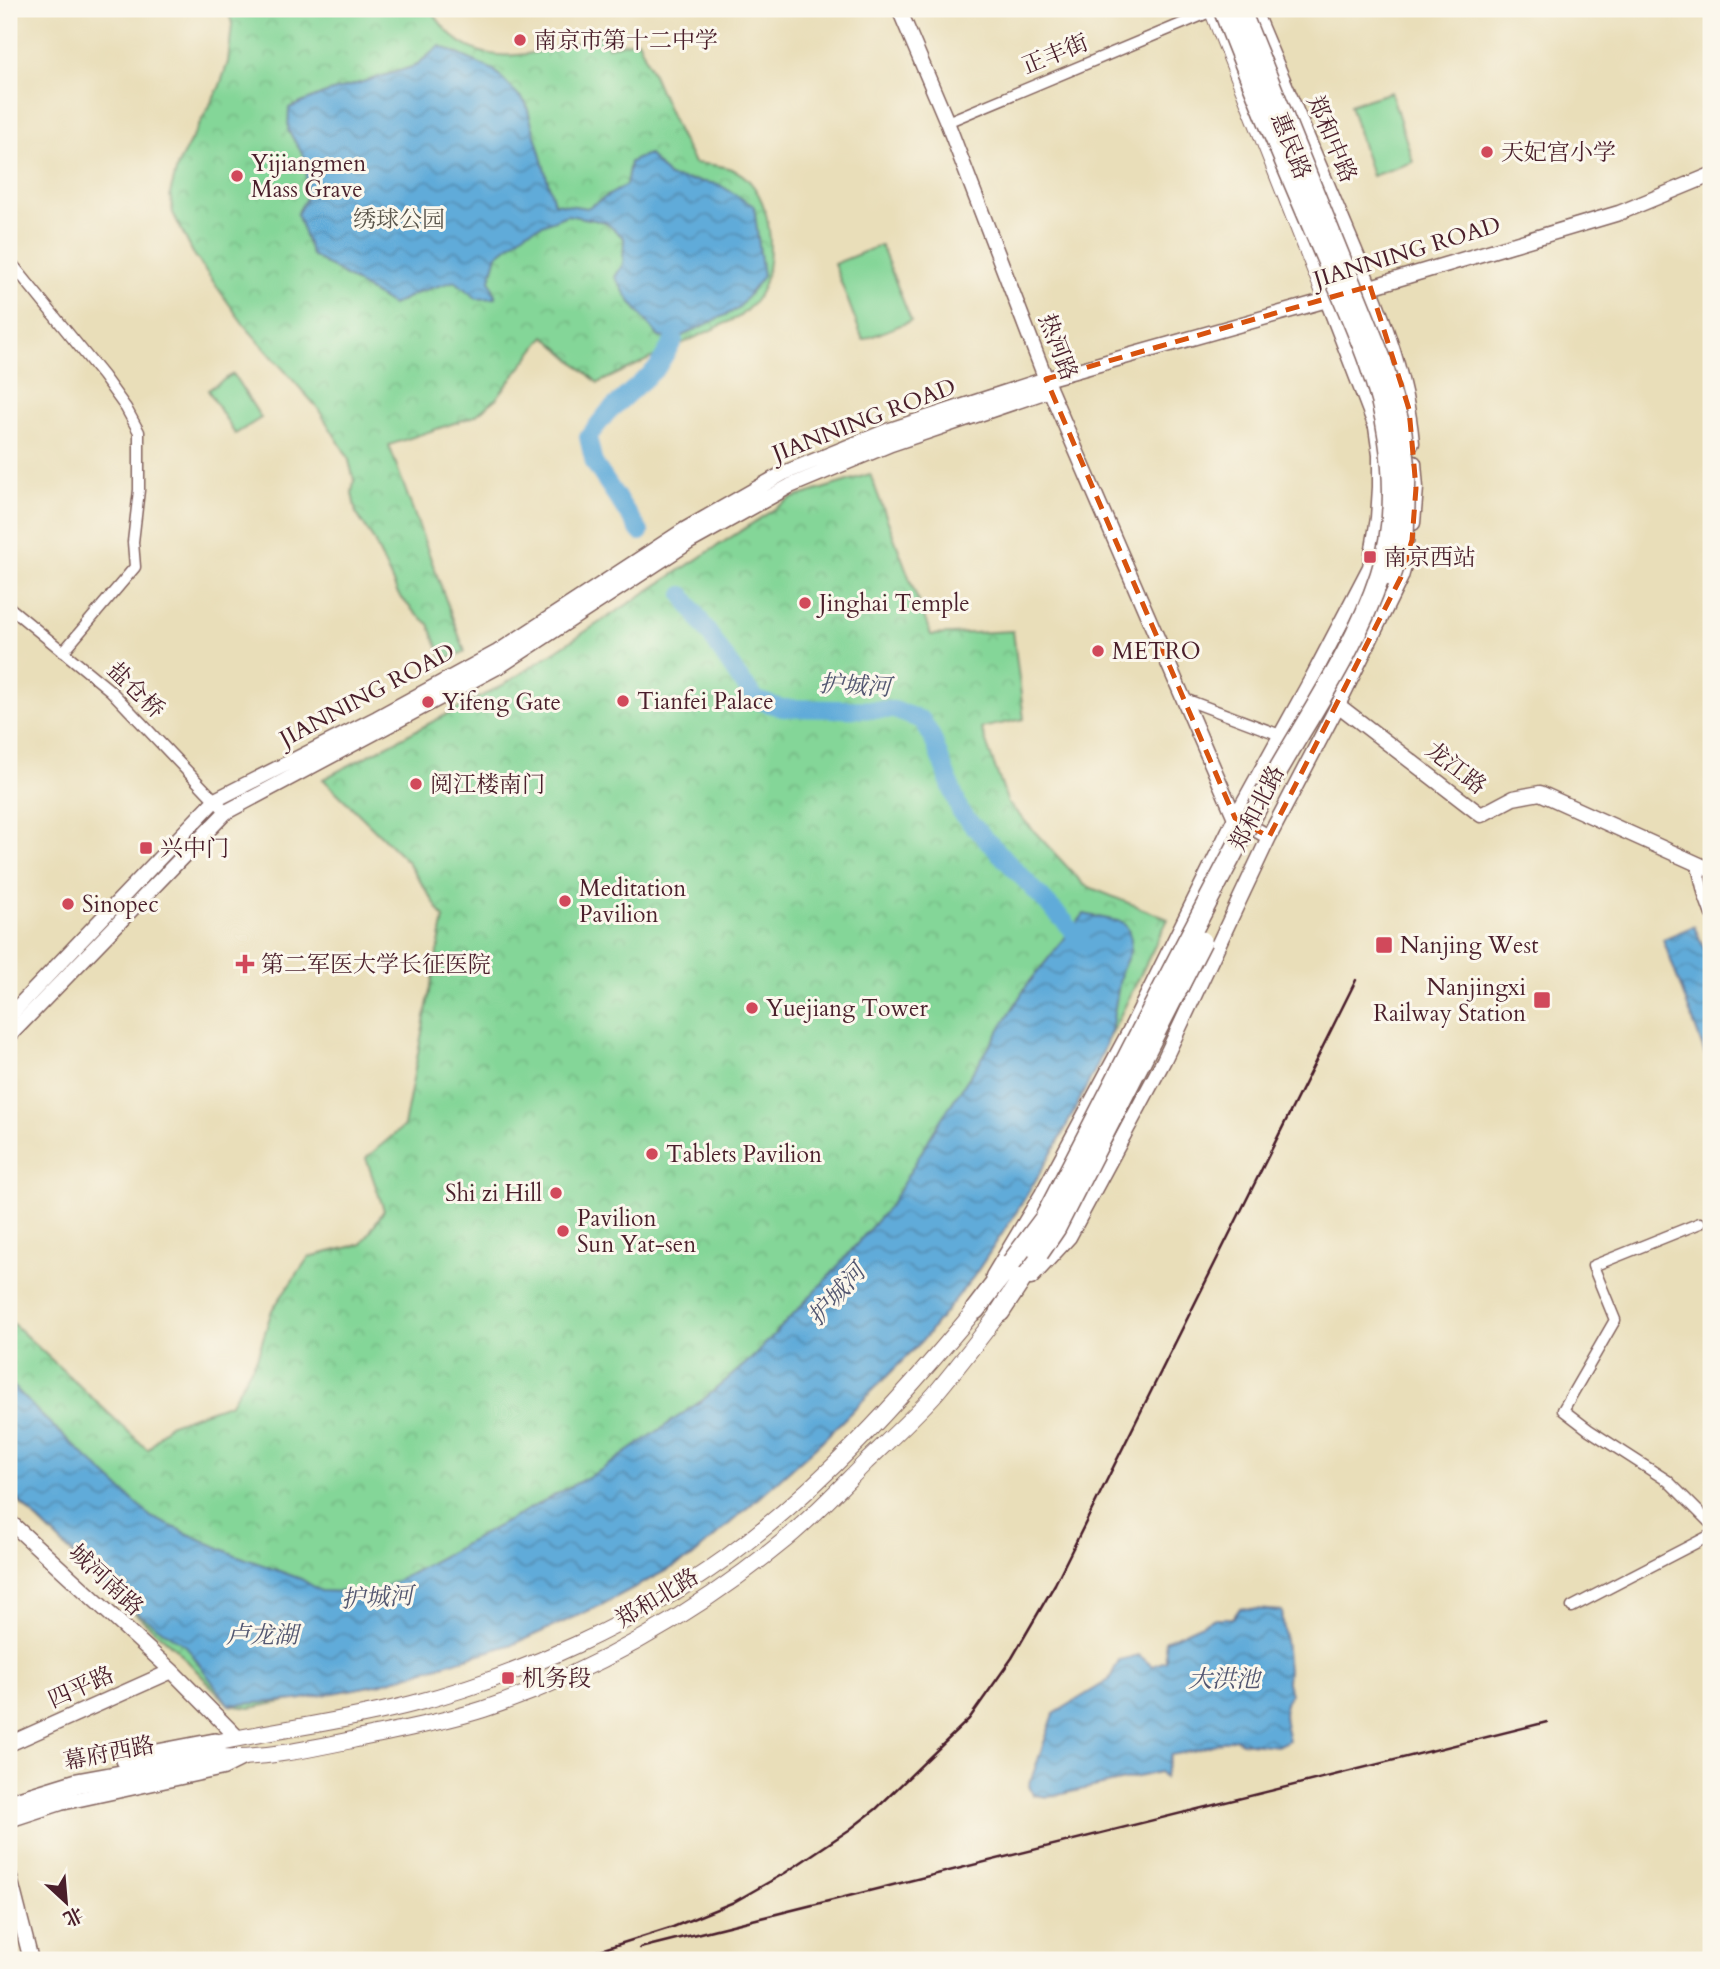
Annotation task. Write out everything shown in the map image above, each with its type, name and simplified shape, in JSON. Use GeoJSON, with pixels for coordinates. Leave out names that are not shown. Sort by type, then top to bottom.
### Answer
{"type":"FeatureCollection","features":[{"type":"Feature","properties":{"kind":"highway","name":"郑和北路"},"geometry":{"type":"LineString","coordinates":[[975,1311],[1044,1219],[1261,800],[1344,654],[1380,575],[1388,540],[1393,508],[1392,474],[1388,435],[1380,400],[1353,323],[1252,86],[1216,9]]}},
{"type":"Feature","properties":{"kind":"highway","name":"郑和北路"},"geometry":{"type":"LineString","coordinates":[[999,1312],[1056,1228],[1266,810],[1377,612],[1404,539],[1406,470],[1402,432],[1381,358],[1240,9]]}},
{"type":"Feature","properties":{"kind":"highway","name":"幕府西路"},"geometry":{"type":"LineString","coordinates":[[9,1791],[72,1772],[217,1750]]}},
{"type":"Feature","properties":{"kind":"highway","name":"幕府西路"},"geometry":{"type":"LineString","coordinates":[[9,1804],[78,1783],[217,1750]]}},
{"type":"Feature","properties":{"kind":"main road","name":"热河路"},"geometry":{"type":"LineString","coordinates":[[899,9],[947,122],[1048,385],[1235,818]]}},
{"type":"Feature","properties":{"kind":"main road","name":"惠民路"},"geometry":{"type":"LineString","coordinates":[[1216,9],[1327,300]]}},
{"type":"Feature","properties":{"kind":"main road","name":"郑和中路"},"geometry":{"type":"LineString","coordinates":[[1253,9],[1370,286]]}},
{"type":"Feature","properties":{"kind":"main road","name":"JIANNING ROAD"},"geometry":{"type":"LineString","coordinates":[[9,1016],[215,800],[377,718],[496,653],[684,530],[784,473],[887,431],[1619,213],[1711,175]]}},
{"type":"Feature","properties":{"kind":"main road","name":"郑和北路"},"geometry":{"type":"LineString","coordinates":[[217,1750],[243,1758],[394,1732],[483,1709],[543,1687],[612,1654],[682,1615],[744,1573],[789,1537],[822,1505],[933,1396],[999,1312],[1069,1237],[1164,1060],[1269,837],[1401,577],[1412,540],[1416,488],[1409,410],[1393,350],[1370,286]]}},
{"type":"Feature","properties":{"kind":"main road","name":"郑和北路"},"geometry":{"type":"LineString","coordinates":[[217,1750],[238,1738],[347,1719],[413,1704],[476,1685],[604,1632],[670,1595],[727,1557],[810,1489],[917,1380],[975,1311],[1001,1260],[1042,1195],[1128,1034],[1235,818],[1370,567],[1378,518],[1380,455],[1376,427],[1327,300]]}},
{"type":"Feature","properties":{"kind":"main road","name":"JIANNING ROAD"},"geometry":{"type":"LineString","coordinates":[[9,1036],[226,812],[503,664],[691,541],[750,506],[820,472],[1048,385]]}},
{"type":"Feature","properties":{"kind":"main road","name":"龙江路"},"geometry":{"type":"LineString","coordinates":[[1338,705],[1480,815],[1513,798],[1539,793],[1711,870]]}},
{"type":"Feature","properties":{"kind":"main road"},"geometry":{"type":"LineString","coordinates":[[1235,818],[1269,837]]}},
{"type":"Feature","properties":{"kind":"main road","name":"城河南路"},"geometry":{"type":"LineString","coordinates":[[9,1521],[172,1671],[238,1738]]}},
{"type":"Feature","properties":{"kind":"main road","name":"四平路"},"geometry":{"type":"LineString","coordinates":[[9,1744],[172,1671]]}},
{"type":"Feature","properties":{"kind":"main road"},"geometry":{"type":"LineString","coordinates":[[9,1820],[61,1803],[223,1768],[243,1758]]}},
{"type":"Feature","properties":{"kind":"main road"},"geometry":{"type":"LineString","coordinates":[[9,1874],[31,1960]]}},
{"type":"Feature","properties":{"kind":"street","name":"正丰街"},"geometry":{"type":"LineString","coordinates":[[947,122],[1216,9]]}},
{"type":"Feature","properties":{"kind":"street"},"geometry":{"type":"LineString","coordinates":[[9,260],[103,376],[139,432],[139,490],[132,542],[135,567],[63,652]]}},
{"type":"Feature","properties":{"kind":"street","name":"盐仓桥"},"geometry":{"type":"LineString","coordinates":[[9,607],[111,691],[226,812]]}},
{"type":"Feature","properties":{"kind":"street"},"geometry":{"type":"LineString","coordinates":[[1182,698],[1280,735],[1338,705]]}},
{"type":"Feature","properties":{"kind":"street"},"geometry":{"type":"LineString","coordinates":[[1696,862],[1711,915]]}},
{"type":"Feature","properties":{"kind":"street"},"geometry":{"type":"LineString","coordinates":[[1700,1223],[1593,1266],[1615,1320],[1563,1410],[1668,1481],[1711,1524]]}},
{"type":"Feature","properties":{"kind":"street"},"geometry":{"type":"LineString","coordinates":[[1572,1607],[1711,1535]]}},
{"type":"Feature","properties":{"kind":"highlighted area"},"geometry":{"type":"Polygon","coordinates":[[[1370,286],[1409,409],[1416,488],[1412,540],[1401,577],[1269,837],[1235,818],[1046,379],[1370,286]]]}},
{"type":"Feature","properties":{"kind":"green space","name":"绣球公园"},"geometry":{"type":"Polygon","coordinates":[[[228,9],[431,9],[448,32],[467,46],[487,54],[532,53],[604,35],[608,47],[638,40],[694,163],[721,166],[740,173],[755,188],[762,202],[770,235],[768,269],[758,297],[739,317],[598,383],[545,336],[495,400],[475,416],[389,445],[465,652],[443,660],[429,624],[398,594],[373,539],[356,513],[352,493],[354,480],[348,457],[317,407],[244,325],[193,253],[173,213],[170,194],[178,164],[219,88],[228,62],[232,24],[228,9]]]}},
{"type":"Feature","properties":{"kind":"green space"},"geometry":{"type":"Polygon","coordinates":[[[1391,92],[1413,162],[1372,176],[1350,105],[1391,92]]]}},
{"type":"Feature","properties":{"kind":"green space"},"geometry":{"type":"Polygon","coordinates":[[[881,245],[911,321],[863,340],[834,264],[881,245]]]}},
{"type":"Feature","properties":{"kind":"green space"},"geometry":{"type":"Polygon","coordinates":[[[233,374],[261,418],[235,434],[208,390],[233,374]]]}},
{"type":"Feature","properties":{"kind":"green space"},"geometry":{"type":"Polygon","coordinates":[[[870,474],[931,635],[1013,631],[1024,719],[981,728],[1008,803],[1084,885],[1168,919],[1057,1144],[974,1276],[922,1341],[821,1442],[692,1557],[601,1605],[516,1643],[375,1685],[250,1708],[229,1705],[176,1649],[113,1594],[9,1492],[9,1320],[148,1450],[168,1425],[231,1403],[257,1358],[272,1310],[309,1257],[362,1244],[384,1210],[366,1158],[404,1126],[444,918],[407,861],[323,779],[503,685],[790,499],[870,474]]]}},
{"type":"Feature","properties":{"kind":"water"},"geometry":{"type":"Polygon","coordinates":[[[440,46],[494,70],[526,103],[554,203],[587,208],[626,185],[630,162],[648,154],[669,177],[718,184],[754,206],[763,276],[738,309],[674,340],[659,337],[629,300],[615,277],[623,264],[624,238],[605,222],[567,215],[527,231],[497,255],[490,280],[496,298],[477,299],[455,281],[419,292],[392,305],[312,255],[297,214],[306,198],[306,160],[288,130],[289,108],[323,94],[415,66],[440,46]]]}},
{"type":"Feature","properties":{"kind":"water","name":"卢龙湖"},"geometry":{"type":"Polygon","coordinates":[[[1084,914],[1122,922],[1131,939],[1130,952],[1121,972],[1111,1031],[1097,1066],[1057,1144],[1017,1211],[974,1276],[922,1341],[821,1442],[692,1557],[601,1605],[516,1643],[375,1685],[297,1700],[229,1705],[186,1646],[113,1594],[9,1491],[9,1381],[39,1413],[151,1517],[233,1554],[301,1579],[321,1591],[375,1593],[601,1470],[704,1399],[752,1358],[832,1273],[891,1204],[939,1122],[1027,985],[1084,914]]]}},
{"type":"Feature","properties":{"kind":"water"},"geometry":{"type":"Polygon","coordinates":[[[1694,926],[1711,964],[1711,1070],[1663,939],[1694,926]]]}},
{"type":"Feature","properties":{"kind":"water","name":"大洪池"},"geometry":{"type":"Polygon","coordinates":[[[1240,1608],[1282,1611],[1290,1695],[1284,1717],[1289,1740],[1277,1746],[1241,1742],[1235,1738],[1171,1755],[1164,1778],[1160,1772],[1049,1797],[1033,1795],[1029,1786],[1054,1714],[1109,1680],[1119,1660],[1139,1655],[1152,1666],[1166,1661],[1165,1641],[1215,1618],[1233,1618],[1240,1608]]]}},
{"type":"Feature","properties":{"kind":"waterway"},"geometry":{"type":"LineString","coordinates":[[640,532],[594,463],[588,437],[608,412],[657,368],[674,340]]}},
{"type":"Feature","properties":{"kind":"waterway","name":"护城河"},"geometry":{"type":"LineString","coordinates":[[683,595],[757,700],[782,708],[894,710],[922,720],[932,737],[961,813],[1065,922],[1085,947]]}},
{"type":"Feature","properties":{"kind":"railway"},"geometry":{"type":"LineString","coordinates":[[569,1960],[673,1927],[734,1902],[785,1873],[876,1809],[969,1719],[1012,1658],[1055,1584],[1356,980]]}},
{"type":"Feature","properties":{"kind":"railway"},"geometry":{"type":"LineString","coordinates":[[640,1948],[1547,1722]]}},
{"type":"Feature","properties":{"kind":"place","name":"南京市第十二中学"},"geometry":{"type":"Point","coordinates":[520,40]}},
{"type":"Feature","properties":{"kind":"place","name":"天妃宫小学"},"geometry":{"type":"Point","coordinates":[1487,152]}},
{"type":"Feature","properties":{"kind":"place","name":"Yijiangmen Mass Grave"},"geometry":{"type":"Point","coordinates":[237,176]}},
{"type":"Feature","properties":{"kind":"place","name":"南京西站"},"geometry":{"type":"Point","coordinates":[1370,557]}},
{"type":"Feature","properties":{"kind":"place","name":"Jinghai Temple"},"geometry":{"type":"Point","coordinates":[805,603]}},
{"type":"Feature","properties":{"kind":"place","name":"METRO"},"geometry":{"type":"Point","coordinates":[1098,651]}},
{"type":"Feature","properties":{"kind":"place","name":"Tianfei Palace"},"geometry":{"type":"Point","coordinates":[623,701]}},
{"type":"Feature","properties":{"kind":"place","name":"Yifeng Gate"},"geometry":{"type":"Point","coordinates":[428,702]}},
{"type":"Feature","properties":{"kind":"place","name":"阅江楼南门"},"geometry":{"type":"Point","coordinates":[416,784]}},
{"type":"Feature","properties":{"kind":"place","name":"兴中门"},"geometry":{"type":"Point","coordinates":[146,848]}},
{"type":"Feature","properties":{"kind":"place","name":"Meditation Pavilion"},"geometry":{"type":"Point","coordinates":[565,901]}},
{"type":"Feature","properties":{"kind":"place","name":"Sinopec"},"geometry":{"type":"Point","coordinates":[68,904]}},
{"type":"Feature","properties":{"kind":"place","name":"Nanjing West"},"geometry":{"type":"Point","coordinates":[1384,945]}},
{"type":"Feature","properties":{"kind":"place","name":"第二军医大学长征医院"},"geometry":{"type":"Point","coordinates":[245,964]}},
{"type":"Feature","properties":{"kind":"place","name":"Nanjingxi Railway Station"},"geometry":{"type":"Point","coordinates":[1542,1000]}},
{"type":"Feature","properties":{"kind":"place","name":"Yuejiang Tower"},"geometry":{"type":"Point","coordinates":[752,1008]}},
{"type":"Feature","properties":{"kind":"place","name":"Tablets Pavilion"},"geometry":{"type":"Point","coordinates":[652,1154]}},
{"type":"Feature","properties":{"kind":"place","name":"Shi zi Hill"},"geometry":{"type":"Point","coordinates":[556,1193]}},
{"type":"Feature","properties":{"kind":"place","name":"Pavilion Sun Yat-sen"},"geometry":{"type":"Point","coordinates":[563,1231]}},
{"type":"Feature","properties":{"kind":"place","name":"机务段"},"geometry":{"type":"Point","coordinates":[508,1678]}}]}
